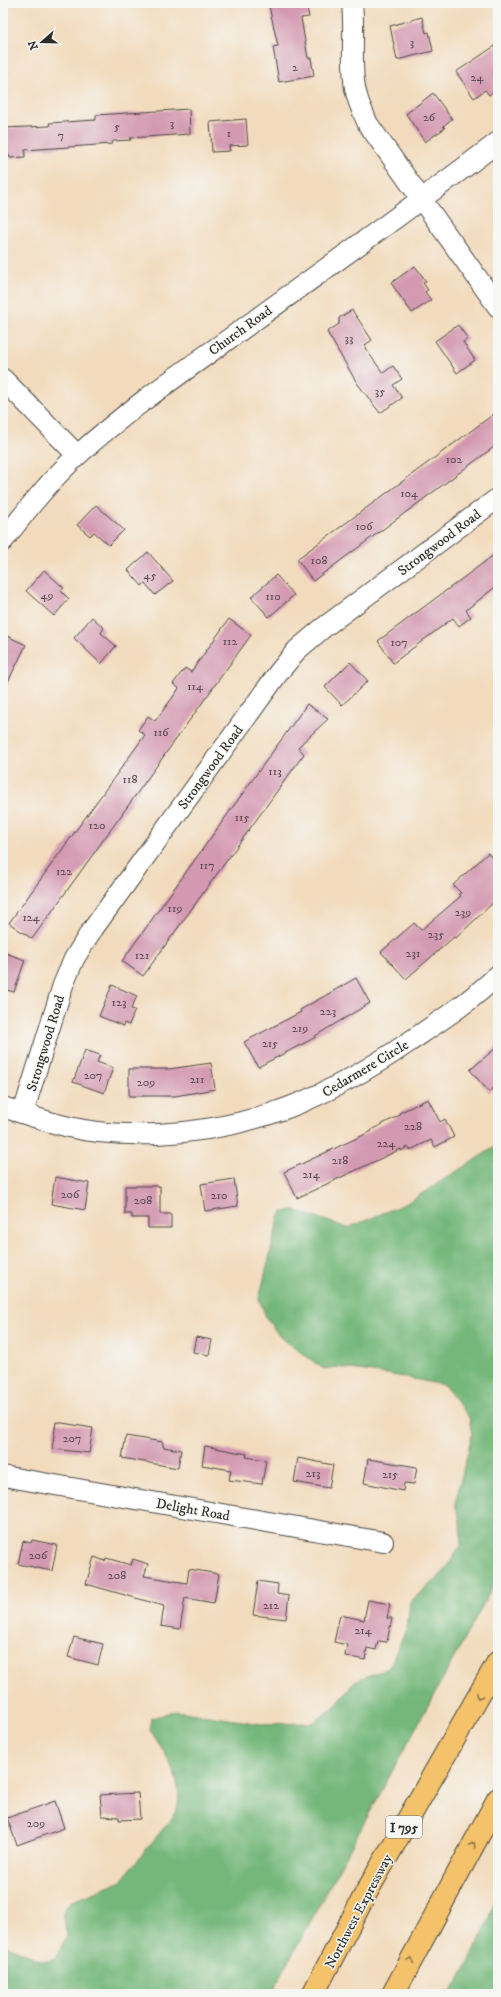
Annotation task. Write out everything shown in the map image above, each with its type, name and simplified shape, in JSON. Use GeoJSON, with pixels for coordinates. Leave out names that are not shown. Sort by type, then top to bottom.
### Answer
{"type":"FeatureCollection","features":[{"type":"Feature","properties":{"kind":"highway","name":"Northwest Expressway"},"geometry":{"type":"LineString","coordinates":[[313,1994],[366,1894],[498,1662]]}},
{"type":"Feature","properties":{"kind":"highway"},"geometry":{"type":"LineString","coordinates":[[393,1994],[498,1799]]}},
{"type":"Feature","properties":{"kind":"street"},"geometry":{"type":"LineString","coordinates":[[352,3],[354,27],[352,58],[354,82],[359,103],[368,124],[498,306]]}},
{"type":"Feature","properties":{"kind":"street","name":"Church Road"},"geometry":{"type":"LineString","coordinates":[[3,541],[34,500],[78,455],[163,386],[422,200],[498,142]]}},
{"type":"Feature","properties":{"kind":"street"},"geometry":{"type":"LineString","coordinates":[[3,379],[78,455]]}},
{"type":"Feature","properties":{"kind":"street","name":"Strongwood Road"},"geometry":{"type":"LineString","coordinates":[[23,1113],[63,985],[74,959],[90,933],[279,672],[297,650],[323,628],[498,498]]}},
{"type":"Feature","properties":{"kind":"street","name":"Cedarmere Circle"},"geometry":{"type":"LineString","coordinates":[[3,1107],[70,1128],[110,1134],[178,1133],[218,1128],[264,1117],[304,1102],[343,1084],[384,1059],[457,1009],[498,975]]}},
{"type":"Feature","properties":{"kind":"street","name":"Delight Road"},"geometry":{"type":"LineString","coordinates":[[3,1476],[383,1542]]}},
{"type":"Feature","properties":{"kind":"green space"},"geometry":{"type":"Polygon","coordinates":[[[498,1145],[498,1577],[271,1994],[3,1994],[3,1944],[44,1962],[55,1959],[67,1936],[63,1912],[70,1902],[120,1882],[176,1813],[178,1791],[176,1780],[168,1759],[150,1730],[152,1718],[176,1711],[261,1724],[313,1723],[333,1708],[355,1681],[389,1668],[407,1627],[410,1602],[444,1572],[461,1545],[460,1521],[455,1503],[472,1435],[469,1417],[444,1385],[387,1374],[336,1367],[324,1369],[280,1337],[266,1317],[259,1299],[279,1217],[282,1212],[294,1210],[348,1228],[407,1203],[498,1145]]]}},
{"type":"Feature","properties":{"kind":"green space"},"geometry":{"type":"Polygon","coordinates":[[[498,1891],[498,1993],[449,1994],[478,1945],[489,1919],[498,1891]]]}},
{"type":"Feature","properties":{"kind":"building"},"geometry":{"type":"Polygon","coordinates":[[[270,3],[306,3],[309,17],[301,18],[308,58],[311,58],[314,76],[279,82],[273,47],[278,46],[269,6],[270,3]]]}},
{"type":"Feature","properties":{"kind":"building"},"geometry":{"type":"Polygon","coordinates":[[[422,17],[426,33],[429,32],[433,51],[397,60],[390,26],[422,17]]]}},
{"type":"Feature","properties":{"kind":"building"},"geometry":{"type":"Polygon","coordinates":[[[498,44],[498,88],[489,95],[485,90],[474,98],[456,72],[498,44]]]}},
{"type":"Feature","properties":{"kind":"building"},"geometry":{"type":"Polygon","coordinates":[[[433,93],[452,119],[443,126],[445,128],[425,142],[406,114],[433,93]]]}},
{"type":"Feature","properties":{"kind":"building"},"geometry":{"type":"Polygon","coordinates":[[[189,109],[190,134],[130,138],[131,140],[113,141],[112,144],[25,150],[25,157],[10,158],[9,155],[3,155],[3,128],[50,126],[49,123],[96,120],[96,115],[189,109]]]}},
{"type":"Feature","properties":{"kind":"building"},"geometry":{"type":"Polygon","coordinates":[[[246,119],[248,145],[229,146],[230,151],[212,152],[210,122],[246,119]]]}},
{"type":"Feature","properties":{"kind":"building"},"geometry":{"type":"Polygon","coordinates":[[[415,266],[426,281],[423,283],[428,290],[425,292],[431,300],[412,313],[391,283],[415,266]]]}},
{"type":"Feature","properties":{"kind":"building"},"geometry":{"type":"Polygon","coordinates":[[[352,310],[372,340],[365,345],[365,348],[383,373],[393,366],[402,379],[393,385],[402,398],[380,413],[357,383],[327,332],[339,324],[339,318],[352,310]]]}},
{"type":"Feature","properties":{"kind":"building"},"geometry":{"type":"Polygon","coordinates":[[[458,325],[468,339],[463,342],[475,360],[457,373],[435,341],[458,325]]]}},
{"type":"Feature","properties":{"kind":"building"},"geometry":{"type":"Polygon","coordinates":[[[498,411],[498,444],[313,581],[297,559],[498,411]]]}},
{"type":"Feature","properties":{"kind":"building"},"geometry":{"type":"Polygon","coordinates":[[[96,505],[124,530],[109,545],[94,532],[90,536],[77,525],[96,505]]]}},
{"type":"Feature","properties":{"kind":"building"},"geometry":{"type":"Polygon","coordinates":[[[148,552],[173,581],[155,595],[145,583],[142,586],[128,570],[148,552]]]}},
{"type":"Feature","properties":{"kind":"building"},"geometry":{"type":"Polygon","coordinates":[[[498,552],[498,585],[466,610],[471,617],[459,626],[453,618],[393,663],[378,641],[498,552]]]}},
{"type":"Feature","properties":{"kind":"building"},"geometry":{"type":"Polygon","coordinates":[[[44,570],[64,588],[61,591],[69,599],[54,616],[26,591],[44,570]]]}},
{"type":"Feature","properties":{"kind":"building"},"geometry":{"type":"Polygon","coordinates":[[[276,575],[294,595],[269,617],[251,597],[276,575]]]}},
{"type":"Feature","properties":{"kind":"building"},"geometry":{"type":"Polygon","coordinates":[[[92,617],[104,628],[101,633],[116,646],[101,664],[74,638],[92,617]]]}},
{"type":"Feature","properties":{"kind":"building"},"geometry":{"type":"Polygon","coordinates":[[[229,619],[251,635],[32,939],[9,923],[145,735],[138,730],[148,716],[155,721],[179,688],[173,684],[185,668],[191,672],[229,619]]]}},
{"type":"Feature","properties":{"kind":"building"},"geometry":{"type":"Polygon","coordinates":[[[3,634],[26,645],[3,692],[3,634]]]}},
{"type":"Feature","properties":{"kind":"building"},"geometry":{"type":"Polygon","coordinates":[[[350,662],[368,681],[342,705],[325,687],[350,662]]]}},
{"type":"Feature","properties":{"kind":"building"},"geometry":{"type":"Polygon","coordinates":[[[307,704],[328,719],[298,747],[304,754],[143,976],[122,961],[307,704]]]}},
{"type":"Feature","properties":{"kind":"building"},"geometry":{"type":"Polygon","coordinates":[[[488,853],[498,865],[498,898],[456,938],[454,937],[406,979],[381,952],[414,923],[421,930],[461,896],[459,894],[461,893],[453,885],[488,853]]]}},
{"type":"Feature","properties":{"kind":"building"},"geometry":{"type":"Polygon","coordinates":[[[3,952],[25,960],[14,992],[3,989],[3,952]]]}},
{"type":"Feature","properties":{"kind":"building"},"geometry":{"type":"Polygon","coordinates":[[[356,978],[370,1003],[315,1036],[316,1037],[258,1067],[244,1042],[301,1012],[300,1010],[356,978]]]}},
{"type":"Feature","properties":{"kind":"building"},"geometry":{"type":"Polygon","coordinates":[[[112,985],[137,996],[131,1009],[135,1010],[129,1025],[124,1023],[123,1026],[99,1016],[112,985]]]}},
{"type":"Feature","properties":{"kind":"building"},"geometry":{"type":"Polygon","coordinates":[[[498,1046],[498,1084],[489,1092],[470,1070],[498,1046]]]}},
{"type":"Feature","properties":{"kind":"building"},"geometry":{"type":"Polygon","coordinates":[[[85,1050],[100,1055],[97,1062],[113,1068],[104,1093],[73,1082],[85,1050]]]}},
{"type":"Feature","properties":{"kind":"building"},"geometry":{"type":"Polygon","coordinates":[[[211,1063],[215,1089],[175,1096],[129,1096],[129,1069],[169,1069],[211,1063]]]}},
{"type":"Feature","properties":{"kind":"building"},"geometry":{"type":"Polygon","coordinates":[[[428,1099],[440,1122],[445,1119],[454,1137],[435,1147],[431,1140],[410,1150],[408,1147],[401,1151],[401,1149],[297,1198],[284,1172],[372,1131],[371,1130],[400,1115],[399,1113],[428,1099]]]}},
{"type":"Feature","properties":{"kind":"building"},"geometry":{"type":"Polygon","coordinates":[[[55,1177],[89,1183],[85,1210],[51,1204],[55,1177]]]}},
{"type":"Feature","properties":{"kind":"building"},"geometry":{"type":"Polygon","coordinates":[[[234,1179],[238,1206],[205,1211],[201,1184],[234,1179]]]}},
{"type":"Feature","properties":{"kind":"building"},"geometry":{"type":"Polygon","coordinates":[[[125,1186],[160,1186],[160,1214],[171,1214],[171,1228],[148,1228],[148,1218],[132,1218],[132,1214],[125,1214],[125,1186]]]}},
{"type":"Feature","properties":{"kind":"building"},"geometry":{"type":"Polygon","coordinates":[[[196,1337],[212,1340],[209,1355],[193,1352],[196,1337]]]}},
{"type":"Feature","properties":{"kind":"building"},"geometry":{"type":"Polygon","coordinates":[[[56,1422],[93,1428],[89,1453],[52,1449],[56,1422]]]}},
{"type":"Feature","properties":{"kind":"building"},"geometry":{"type":"Polygon","coordinates":[[[126,1436],[163,1442],[163,1447],[181,1450],[178,1468],[122,1458],[126,1436]]]}},
{"type":"Feature","properties":{"kind":"building"},"geometry":{"type":"Polygon","coordinates":[[[205,1446],[247,1454],[246,1457],[266,1460],[262,1484],[229,1480],[231,1470],[202,1465],[205,1446]]]}},
{"type":"Feature","properties":{"kind":"building"},"geometry":{"type":"Polygon","coordinates":[[[298,1458],[333,1465],[329,1488],[294,1482],[298,1458]]]}},
{"type":"Feature","properties":{"kind":"building"},"geometry":{"type":"Polygon","coordinates":[[[368,1459],[417,1467],[414,1484],[404,1483],[403,1491],[364,1483],[368,1459]]]}},
{"type":"Feature","properties":{"kind":"building"},"geometry":{"type":"Polygon","coordinates":[[[32,1540],[57,1545],[52,1571],[18,1564],[23,1541],[31,1543],[32,1540]]]}},
{"type":"Feature","properties":{"kind":"building"},"geometry":{"type":"Polygon","coordinates":[[[94,1557],[105,1561],[106,1558],[131,1565],[133,1559],[148,1564],[144,1576],[187,1583],[189,1569],[219,1574],[214,1603],[185,1598],[180,1629],[161,1626],[164,1606],[86,1584],[94,1557]]]}},
{"type":"Feature","properties":{"kind":"building"},"geometry":{"type":"Polygon","coordinates":[[[258,1581],[278,1584],[277,1594],[289,1596],[286,1619],[253,1615],[258,1581]]]}},
{"type":"Feature","properties":{"kind":"building"},"geometry":{"type":"Polygon","coordinates":[[[368,1600],[390,1604],[387,1618],[392,1618],[387,1642],[378,1641],[376,1650],[367,1648],[365,1660],[345,1656],[347,1645],[334,1642],[340,1615],[364,1620],[368,1600]]]}},
{"type":"Feature","properties":{"kind":"building"},"geometry":{"type":"Polygon","coordinates":[[[74,1637],[103,1644],[98,1665],[68,1657],[74,1637]]]}},
{"type":"Feature","properties":{"kind":"building"},"geometry":{"type":"Polygon","coordinates":[[[138,1793],[140,1819],[119,1820],[119,1817],[102,1816],[100,1795],[138,1793]]]}},
{"type":"Feature","properties":{"kind":"building"},"geometry":{"type":"Polygon","coordinates":[[[55,1801],[64,1828],[17,1845],[7,1818],[55,1801]]]}}]}
